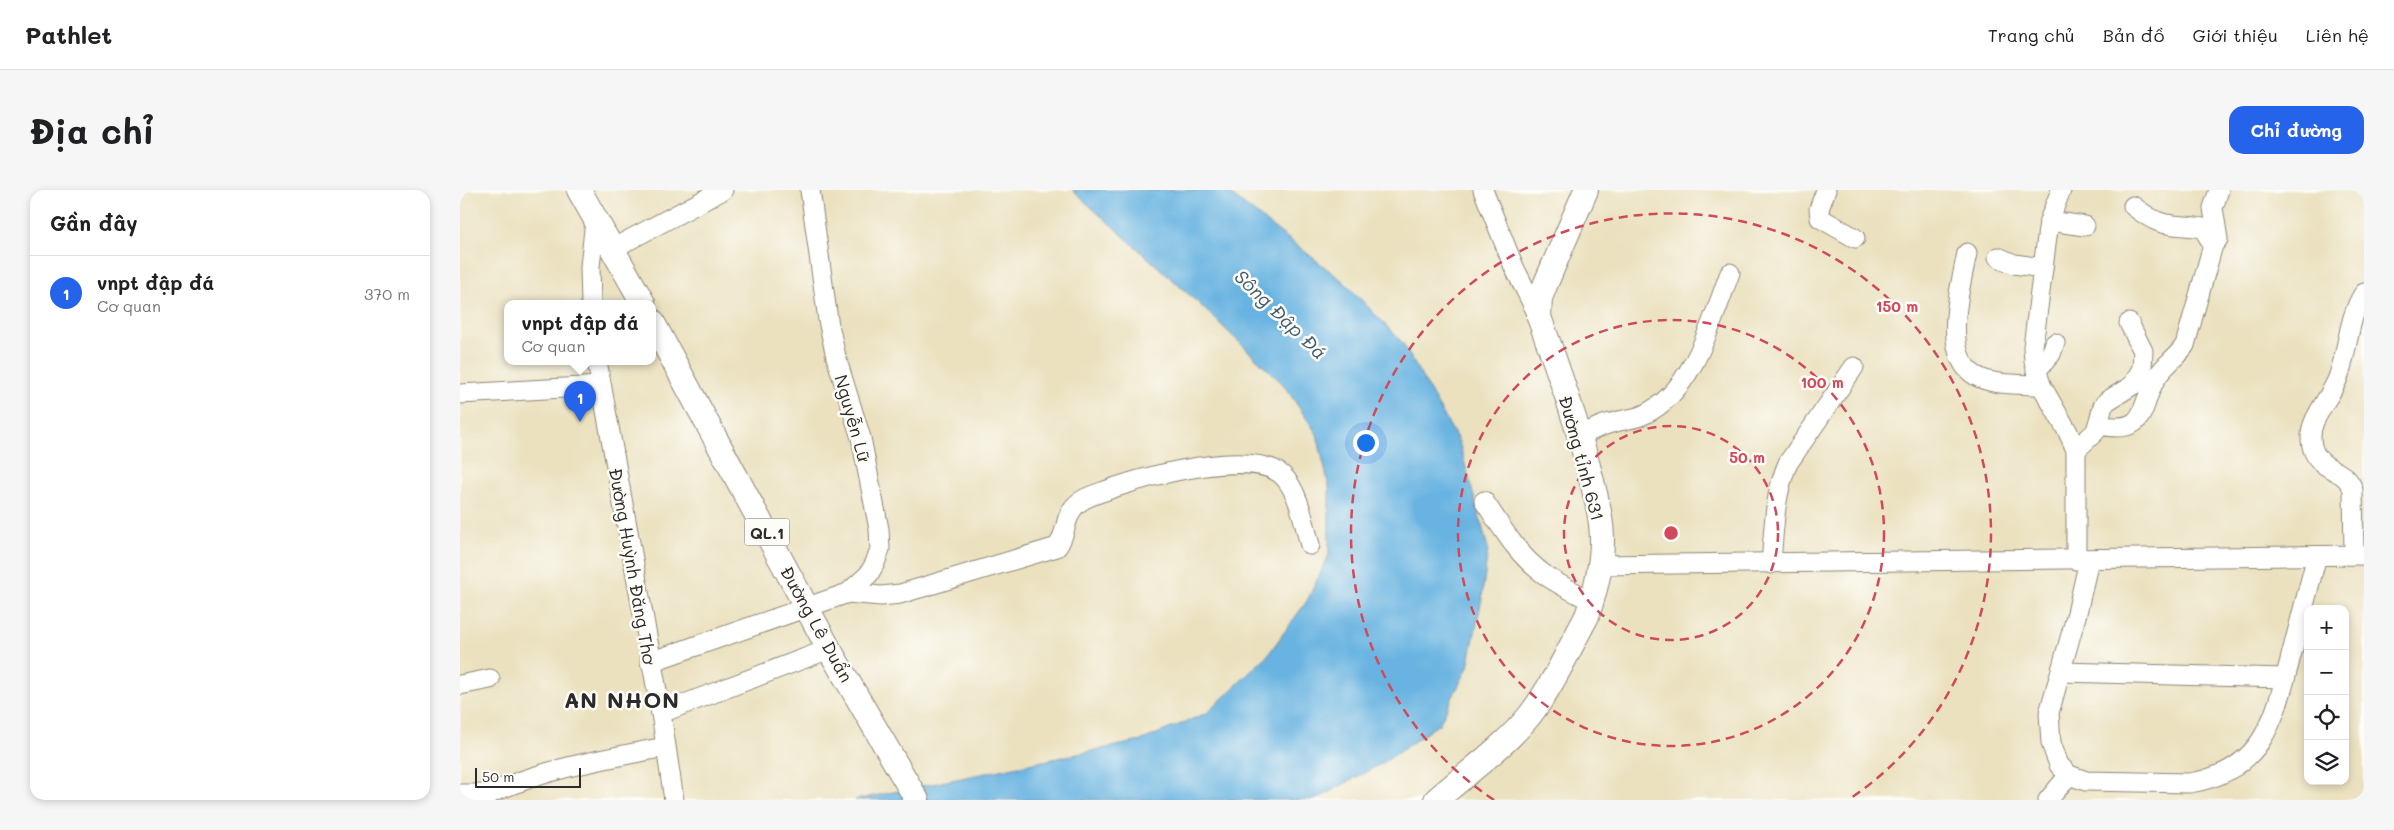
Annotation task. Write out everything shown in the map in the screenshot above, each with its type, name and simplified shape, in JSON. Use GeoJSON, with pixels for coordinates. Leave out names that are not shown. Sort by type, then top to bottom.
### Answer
{"type":"FeatureCollection","features":[{"type":"Feature","properties":{"kind":"main road"},"geometry":{"type":"LineString","coordinates":[[579,190],[641,300]]}},
{"type":"Feature","properties":{"kind":"main road","name":"Đường tỉnh 631"},"geometry":{"type":"LineString","coordinates":[[1436,800],[1514,732],[1529,716],[1546,692],[1587,616],[1592,601],[1600,565],[1602,541],[1600,520],[1580,436],[1539,317],[1540,298],[1586,190]]}},
{"type":"Feature","properties":{"kind":"main road","name":"Đường Lê Duẩn"},"geometry":{"type":"LineString","coordinates":[[656,328],[808,606],[829,650],[917,800]]}},
{"type":"Feature","properties":{"kind":"street","name":"Nguyễn Lữ"},"geometry":{"type":"LineString","coordinates":[[650,662],[848,593],[869,574],[880,549],[879,529],[860,438],[836,357],[828,320],[810,190]]}},
{"type":"Feature","properties":{"kind":"street"},"geometry":{"type":"LineString","coordinates":[[1483,190],[1514,267],[1539,317]]}},
{"type":"Feature","properties":{"kind":"street"},"geometry":{"type":"LineString","coordinates":[[1826,190],[1819,209],[1820,218],[1855,238]]}},
{"type":"Feature","properties":{"kind":"street"},"geometry":{"type":"LineString","coordinates":[[2061,190],[2049,222],[2034,332],[2034,361],[2039,378],[2076,450],[2082,560],[2061,672],[2049,713],[2051,743],[2059,765],[2069,775],[2086,781],[2190,783],[2215,776],[2238,765],[2259,744],[2274,716],[2317,556]]}},
{"type":"Feature","properties":{"kind":"street"},"geometry":{"type":"LineString","coordinates":[[2099,425],[2122,427],[2135,421],[2144,411],[2158,374],[2180,352],[2185,344],[2213,245],[2218,239],[2213,208],[2220,190]]}},
{"type":"Feature","properties":{"kind":"street"},"geometry":{"type":"LineString","coordinates":[[612,249],[719,191]]}},
{"type":"Feature","properties":{"kind":"street"},"geometry":{"type":"LineString","coordinates":[[2134,206],[2150,219],[2165,225],[2202,228],[2213,245]]}},
{"type":"Feature","properties":{"kind":"street"},"geometry":{"type":"LineString","coordinates":[[591,300],[590,267],[595,220]]}},
{"type":"Feature","properties":{"kind":"street"},"geometry":{"type":"LineString","coordinates":[[2049,222],[2085,226]]}},
{"type":"Feature","properties":{"kind":"street"},"geometry":{"type":"LineString","coordinates":[[1967,253],[1956,318],[1956,341],[1961,361],[1977,377],[1999,382],[2039,378]]}},
{"type":"Feature","properties":{"kind":"street"},"geometry":{"type":"LineString","coordinates":[[1998,257],[2014,264],[2043,268]]}},
{"type":"Feature","properties":{"kind":"street"},"geometry":{"type":"LineString","coordinates":[[1580,436],[1606,424],[1644,415],[1669,396],[1686,376],[1699,354],[1730,273]]}},
{"type":"Feature","properties":{"kind":"street"},"geometry":{"type":"LineString","coordinates":[[1600,565],[2359,555],[2351,484],[2343,474],[2327,467],[2318,460],[2313,450],[2311,432],[2314,422],[2338,378],[2352,324],[2364,293]]}},
{"type":"Feature","properties":{"kind":"street"},"geometry":{"type":"LineString","coordinates":[[2076,450],[2093,435],[2099,425],[2103,406],[2107,401],[2132,385],[2142,368],[2143,351],[2129,323]]}},
{"type":"Feature","properties":{"kind":"street"},"geometry":{"type":"LineString","coordinates":[[2039,378],[2052,354],[2055,343]]}},
{"type":"Feature","properties":{"kind":"street","name":"Đường Huỳnh Đăng Thơ"},"geometry":{"type":"LineString","coordinates":[[597,365],[650,662],[661,713],[674,800]]}},
{"type":"Feature","properties":{"kind":"street"},"geometry":{"type":"LineString","coordinates":[[1771,564],[1776,498],[1781,478],[1792,457],[1854,367]]}},
{"type":"Feature","properties":{"kind":"street"},"geometry":{"type":"LineString","coordinates":[[460,394],[600,386]]}},
{"type":"Feature","properties":{"kind":"street"},"geometry":{"type":"LineString","coordinates":[[848,593],[881,596],[900,594],[1057,547],[1065,533],[1070,514],[1080,502],[1142,478],[1188,468],[1243,464],[1264,466],[1274,470],[1287,481],[1295,495],[1310,544]]}},
{"type":"Feature","properties":{"kind":"street"},"geometry":{"type":"LineString","coordinates":[[1484,501],[1511,543],[1527,561],[1545,575],[1592,601]]}},
{"type":"Feature","properties":{"kind":"street"},"geometry":{"type":"LineString","coordinates":[[661,713],[829,650]]}},
{"type":"Feature","properties":{"kind":"street"},"geometry":{"type":"LineString","coordinates":[[2061,672],[2285,678]]}},
{"type":"Feature","properties":{"kind":"street"},"geometry":{"type":"LineString","coordinates":[[460,685],[490,679]]}},
{"type":"Feature","properties":{"kind":"street"},"geometry":{"type":"LineString","coordinates":[[460,794],[488,797],[519,780],[561,767],[665,747]]}},
{"type":"Feature","properties":{"kind":"street"},"geometry":{"type":"LineString","coordinates":[[2048,800],[2069,775]]}},
{"type":"Feature","properties":{"kind":"water","name":"Sông Đập Đá"},"geometry":{"type":"Polygon","coordinates":[[[1072,190],[1225,190],[1343,281],[1402,342],[1459,442],[1488,548],[1482,598],[1468,667],[1439,724],[1386,761],[1315,800],[855,800],[1140,741],[1207,713],[1267,656],[1307,601],[1329,555],[1329,487],[1317,434],[1283,384],[1196,301],[1072,190]]]}},
{"type":"Feature","properties":{"kind":"place","name":"vnpt đập đá"},"geometry":{"type":"Point","coordinates":[580,422]}},
{"type":"Feature","properties":{"kind":"district","name":"AN NHON"},"geometry":{"type":"Point","coordinates":[622,699]}}]}
